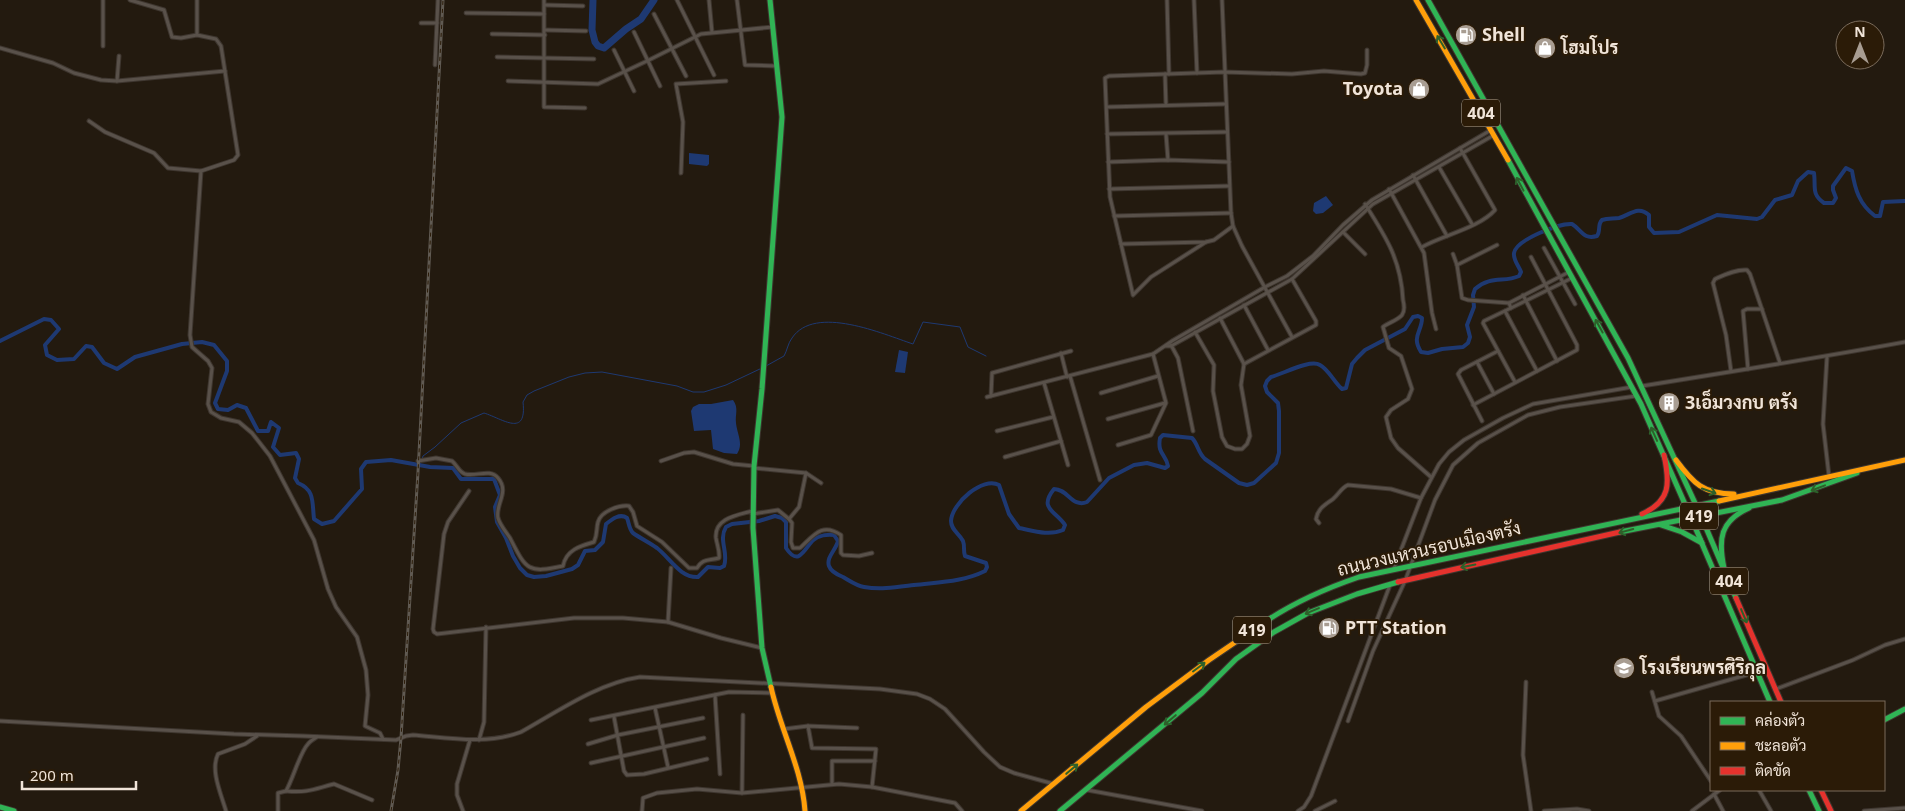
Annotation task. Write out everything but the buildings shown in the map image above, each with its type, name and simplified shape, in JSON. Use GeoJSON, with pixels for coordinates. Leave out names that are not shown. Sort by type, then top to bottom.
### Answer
{"type":"FeatureCollection","features":[{"type":"Feature","properties":{"kind":"main road"},"geometry":{"type":"LineString","coordinates":[[770,0],[782,117],[752,513],[762,648],[772,693],[801,786],[805,811]]}},
{"type":"Feature","properties":{"kind":"main road","name":"404"},"geometry":{"type":"LineString","coordinates":[[1416,0],[1492,133],[1637,396],[1770,701]]}},
{"type":"Feature","properties":{"kind":"main road","name":"404"},"geometry":{"type":"LineString","coordinates":[[1428,0],[1642,386],[1724,568],[1781,701]]}},
{"type":"Feature","properties":{"kind":"main road"},"geometry":{"type":"LineString","coordinates":[[1632,387],[1642,386]]}},
{"type":"Feature","properties":{"kind":"main road"},"geometry":{"type":"LineString","coordinates":[[1637,396],[1642,386]]}},
{"type":"Feature","properties":{"kind":"main road"},"geometry":{"type":"LineString","coordinates":[[1618,522],[1652,510],[1662,500],[1666,493],[1668,474],[1664,456]]}},
{"type":"Feature","properties":{"kind":"main road"},"geometry":{"type":"LineString","coordinates":[[1676,460],[1694,484],[1708,491],[1727,494],[1755,492]]}},
{"type":"Feature","properties":{"kind":"main road","name":"ถนนวงแหวนรอบเมืองตรัง"},"geometry":{"type":"LineString","coordinates":[[1021,811],[1146,707],[1209,660],[1273,616],[1299,601],[1330,587],[1359,577],[1394,569],[1905,460]]}},
{"type":"Feature","properties":{"kind":"main road","name":"ถนนวงแหวนรอบเมืองตรัง"},"geometry":{"type":"LineString","coordinates":[[1060,811],[1202,693],[1236,659],[1274,632],[1308,613],[1357,594],[1390,584],[1651,525],[1795,496],[1880,465]]}},
{"type":"Feature","properties":{"kind":"main road"},"geometry":{"type":"LineString","coordinates":[[1724,568],[1720,543],[1725,526],[1736,514],[1767,502]]}},
{"type":"Feature","properties":{"kind":"main road"},"geometry":{"type":"LineString","coordinates":[[1651,525],[1677,530],[1702,543]]}},
{"type":"Feature","properties":{"kind":"main road"},"geometry":{"type":"LineString","coordinates":[[1885,719],[1905,709]]}},
{"type":"Feature","properties":{"kind":"main road"},"geometry":{"type":"LineString","coordinates":[[1810,791],[1820,811]]}},
{"type":"Feature","properties":{"kind":"main road"},"geometry":{"type":"LineString","coordinates":[[1821,791],[1831,811]]}},
{"type":"Feature","properties":{"kind":"main road"},"geometry":{"type":"LineString","coordinates":[[0,807],[14,811]]}},
{"type":"Feature","properties":{"kind":"street"},"geometry":{"type":"LineString","coordinates":[[103,0],[103,46]]}},
{"type":"Feature","properties":{"kind":"street"},"geometry":{"type":"LineString","coordinates":[[89,121],[105,132],[154,153],[168,168],[201,171],[234,160],[238,155],[221,46],[216,39],[197,36],[172,37],[164,10],[130,0]]}},
{"type":"Feature","properties":{"kind":"street"},"geometry":{"type":"LineString","coordinates":[[197,0],[197,36]]}},
{"type":"Feature","properties":{"kind":"street"},"geometry":{"type":"LineString","coordinates":[[435,65],[438,0]]}},
{"type":"Feature","properties":{"kind":"street"},"geometry":{"type":"LineString","coordinates":[[544,0],[544,107],[586,108]]}},
{"type":"Feature","properties":{"kind":"street"},"geometry":{"type":"LineString","coordinates":[[677,0],[714,75]]}},
{"type":"Feature","properties":{"kind":"street"},"geometry":{"type":"LineString","coordinates":[[709,0],[712,32]]}},
{"type":"Feature","properties":{"kind":"street"},"geometry":{"type":"LineString","coordinates":[[737,0],[744,65],[776,66]]}},
{"type":"Feature","properties":{"kind":"street"},"geometry":{"type":"LineString","coordinates":[[1166,105],[1167,0]]}},
{"type":"Feature","properties":{"kind":"street"},"geometry":{"type":"LineString","coordinates":[[1194,0],[1197,73]]}},
{"type":"Feature","properties":{"kind":"street"},"geometry":{"type":"LineString","coordinates":[[1222,0],[1230,213],[1233,226],[1242,246],[1292,337]]}},
{"type":"Feature","properties":{"kind":"street"},"geometry":{"type":"LineString","coordinates":[[545,5],[583,6]]}},
{"type":"Feature","properties":{"kind":"street"},"geometry":{"type":"LineString","coordinates":[[466,13],[544,14]]}},
{"type":"Feature","properties":{"kind":"street"},"geometry":{"type":"LineString","coordinates":[[654,14],[686,76]]}},
{"type":"Feature","properties":{"kind":"street"},"geometry":{"type":"LineString","coordinates":[[421,23],[437,23]]}},
{"type":"Feature","properties":{"kind":"street"},"geometry":{"type":"LineString","coordinates":[[508,81],[598,84],[701,34],[772,27]]}},
{"type":"Feature","properties":{"kind":"street"},"geometry":{"type":"LineString","coordinates":[[544,30],[586,31]]}},
{"type":"Feature","properties":{"kind":"street"},"geometry":{"type":"LineString","coordinates":[[634,32],[660,86]]}},
{"type":"Feature","properties":{"kind":"street"},"geometry":{"type":"LineString","coordinates":[[492,34],[545,35]]}},
{"type":"Feature","properties":{"kind":"street"},"geometry":{"type":"LineString","coordinates":[[0,48],[53,63],[74,73],[101,80],[117,81],[224,71]]}},
{"type":"Feature","properties":{"kind":"street"},"geometry":{"type":"LineString","coordinates":[[614,50],[634,91]]}},
{"type":"Feature","properties":{"kind":"street"},"geometry":{"type":"LineString","coordinates":[[1206,242],[1151,277],[1133,294],[1109,189],[1105,78],[1109,76],[1224,72],[1292,74],[1324,71],[1361,74],[1365,73],[1367,65],[1367,50]]}},
{"type":"Feature","properties":{"kind":"street"},"geometry":{"type":"LineString","coordinates":[[117,81],[119,56]]}},
{"type":"Feature","properties":{"kind":"street"},"geometry":{"type":"LineString","coordinates":[[496,57],[594,59]]}},
{"type":"Feature","properties":{"kind":"street"},"geometry":{"type":"LineString","coordinates":[[681,173],[683,122],[676,84],[726,80]]}},
{"type":"Feature","properties":{"kind":"street"},"geometry":{"type":"LineString","coordinates":[[1107,107],[1225,104]]}},
{"type":"Feature","properties":{"kind":"street"},"geometry":{"type":"LineString","coordinates":[[1107,134],[1227,132]]}},
{"type":"Feature","properties":{"kind":"street"},"geometry":{"type":"LineString","coordinates":[[1170,344],[1300,267],[1365,204],[1460,148],[1492,133]]}},
{"type":"Feature","properties":{"kind":"street"},"geometry":{"type":"LineString","coordinates":[[1071,351],[992,373],[989,397],[1153,354],[1165,346],[1195,332],[1292,279],[1368,209],[1463,153],[1492,133]]}},
{"type":"Feature","properties":{"kind":"street"},"geometry":{"type":"LineString","coordinates":[[1166,134],[1168,160]]}},
{"type":"Feature","properties":{"kind":"street"},"geometry":{"type":"LineString","coordinates":[[1422,247],[1472,224],[1495,210],[1460,148]]}},
{"type":"Feature","properties":{"kind":"street"},"geometry":{"type":"LineString","coordinates":[[1108,162],[1168,160],[1229,162]]}},
{"type":"Feature","properties":{"kind":"street"},"geometry":{"type":"LineString","coordinates":[[1436,162],[1472,224]]}},
{"type":"Feature","properties":{"kind":"street"},"geometry":{"type":"LineString","coordinates":[[201,171],[190,335],[192,347],[208,361],[212,368],[208,404],[211,412],[221,418],[240,422],[252,432],[270,456],[314,540],[328,590],[336,607],[357,637],[366,670],[368,695],[366,726],[380,733],[383,740]]}},
{"type":"Feature","properties":{"kind":"street"},"geometry":{"type":"LineString","coordinates":[[1413,175],[1447,236]]}},
{"type":"Feature","properties":{"kind":"street"},"geometry":{"type":"LineString","coordinates":[[1109,189],[1229,186]]}},
{"type":"Feature","properties":{"kind":"street"},"geometry":{"type":"LineString","coordinates":[[1389,189],[1422,247],[1426,260],[1432,313],[1436,329]]}},
{"type":"Feature","properties":{"kind":"street"},"geometry":{"type":"LineString","coordinates":[[1365,204],[1395,254],[1401,279],[1404,310],[1402,315],[1383,327],[1383,331],[1389,348],[1401,356],[1412,389],[1408,400],[1390,410],[1386,417],[1391,438],[1398,448],[1431,477]]}},
{"type":"Feature","properties":{"kind":"street"},"geometry":{"type":"LineString","coordinates":[[1114,216],[1230,213]]}},
{"type":"Feature","properties":{"kind":"street"},"geometry":{"type":"LineString","coordinates":[[1121,244],[1206,242],[1214,240],[1233,226]]}},
{"type":"Feature","properties":{"kind":"street"},"geometry":{"type":"LineString","coordinates":[[1343,232],[1365,254]]}},
{"type":"Feature","properties":{"kind":"street"},"geometry":{"type":"LineString","coordinates":[[1457,265],[1497,245]]}},
{"type":"Feature","properties":{"kind":"street"},"geometry":{"type":"LineString","coordinates":[[1544,248],[1575,304]]}},
{"type":"Feature","properties":{"kind":"street"},"geometry":{"type":"LineString","coordinates":[[1453,254],[1457,265],[1461,296],[1464,300],[1509,303],[1560,277],[1570,275]]}},
{"type":"Feature","properties":{"kind":"street"},"geometry":{"type":"LineString","coordinates":[[1473,405],[1578,348],[1531,257]]}},
{"type":"Feature","properties":{"kind":"street"},"geometry":{"type":"LineString","coordinates":[[1731,371],[1726,334],[1713,283],[1715,279],[1742,270],[1747,270],[1750,274],[1780,362]]}},
{"type":"Feature","properties":{"kind":"street"},"geometry":{"type":"LineString","coordinates":[[1515,382],[1483,323],[1563,282],[1570,275]]}},
{"type":"Feature","properties":{"kind":"street"},"geometry":{"type":"LineString","coordinates":[[1244,364],[1316,325],[1292,279]]}},
{"type":"Feature","properties":{"kind":"street"},"geometry":{"type":"LineString","coordinates":[[1523,296],[1557,361]]}},
{"type":"Feature","properties":{"kind":"street"},"geometry":{"type":"LineString","coordinates":[[1509,303],[1511,308]]}},
{"type":"Feature","properties":{"kind":"street"},"geometry":{"type":"LineString","coordinates":[[1244,305],[1268,350]]}},
{"type":"Feature","properties":{"kind":"street"},"geometry":{"type":"LineString","coordinates":[[1748,368],[1743,311],[1747,309],[1762,309]]}},
{"type":"Feature","properties":{"kind":"street"},"geometry":{"type":"LineString","coordinates":[[1505,312],[1537,371]]}},
{"type":"Feature","properties":{"kind":"street"},"geometry":{"type":"LineString","coordinates":[[1195,332],[1214,365],[1213,391],[1222,437],[1228,446],[1242,449],[1247,444],[1250,436],[1241,385],[1244,364],[1220,318]]}},
{"type":"Feature","properties":{"kind":"street"},"geometry":{"type":"LineString","coordinates":[[1642,386],[1905,342]]}},
{"type":"Feature","properties":{"kind":"street"},"geometry":{"type":"LineString","coordinates":[[1170,344],[1178,358],[1193,431]]}},
{"type":"Feature","properties":{"kind":"street"},"geometry":{"type":"LineString","coordinates":[[1482,421],[1458,374],[1461,370],[1498,352]]}},
{"type":"Feature","properties":{"kind":"street"},"geometry":{"type":"LineString","coordinates":[[1061,353],[1100,480]]}},
{"type":"Feature","properties":{"kind":"street"},"geometry":{"type":"LineString","coordinates":[[1118,445],[1151,435],[1166,403],[1153,354]]}},
{"type":"Feature","properties":{"kind":"street"},"geometry":{"type":"LineString","coordinates":[[1827,356],[1823,424],[1829,476]]}},
{"type":"Feature","properties":{"kind":"street"},"geometry":{"type":"LineString","coordinates":[[1477,362],[1494,394]]}},
{"type":"Feature","properties":{"kind":"street"},"geometry":{"type":"LineString","coordinates":[[1101,393],[1158,376]]}},
{"type":"Feature","properties":{"kind":"street"},"geometry":{"type":"LineString","coordinates":[[1044,383],[1068,465]]}},
{"type":"Feature","properties":{"kind":"street"},"geometry":{"type":"LineString","coordinates":[[1394,569],[1431,477],[1449,452],[1464,440],[1518,410],[1546,401],[1632,387]]}},
{"type":"Feature","properties":{"kind":"street"},"geometry":{"type":"LineString","coordinates":[[1348,721],[1373,651],[1405,581],[1409,566],[1448,473],[1462,456],[1478,443],[1528,414],[1560,407],[1637,396]]}},
{"type":"Feature","properties":{"kind":"street"},"geometry":{"type":"LineString","coordinates":[[1108,419],[1166,403]]}},
{"type":"Feature","properties":{"kind":"street"},"geometry":{"type":"LineString","coordinates":[[997,431],[1054,417]]}},
{"type":"Feature","properties":{"kind":"street"},"geometry":{"type":"LineString","coordinates":[[1005,457],[1060,441]]}},
{"type":"Feature","properties":{"kind":"street"},"geometry":{"type":"LineString","coordinates":[[661,461],[684,453],[694,452],[733,464],[806,473],[821,483]]}},
{"type":"Feature","properties":{"kind":"street"},"geometry":{"type":"LineString","coordinates":[[418,461],[436,458],[452,461],[460,472],[466,475],[489,473],[500,479],[504,491],[498,510],[498,520],[523,563],[532,569],[545,570],[563,566],[563,562],[573,549],[594,542],[598,533],[598,522],[603,514],[623,506],[629,506],[633,512],[636,526],[662,542],[689,568],[697,568],[700,562],[706,559],[719,558],[716,535],[722,522],[732,516],[778,510],[792,524],[790,542],[793,548],[800,548],[815,534],[829,529],[841,535],[841,553],[844,555],[859,556],[872,553]]}},
{"type":"Feature","properties":{"kind":"street"},"geometry":{"type":"LineString","coordinates":[[789,519],[799,507],[806,473]]}},
{"type":"Feature","properties":{"kind":"street"},"geometry":{"type":"LineString","coordinates":[[1319,523],[1316,516],[1322,506],[1335,498],[1343,487],[1348,485],[1391,489],[1421,498]]}},
{"type":"Feature","properties":{"kind":"street"},"geometry":{"type":"LineString","coordinates":[[468,491],[448,522],[444,534],[434,632],[440,634],[574,618],[623,618],[668,622],[762,648]]}},
{"type":"Feature","properties":{"kind":"street"},"geometry":{"type":"LineString","coordinates":[[668,622],[671,568]]}},
{"type":"Feature","properties":{"kind":"street"},"geometry":{"type":"LineString","coordinates":[[1298,811],[1305,809],[1311,796],[1390,584]]}},
{"type":"Feature","properties":{"kind":"street"},"geometry":{"type":"LineString","coordinates":[[479,740],[484,722],[486,627]]}},
{"type":"Feature","properties":{"kind":"street"},"geometry":{"type":"LineString","coordinates":[[1776,689],[1853,660],[1885,645],[1905,639]]}},
{"type":"Feature","properties":{"kind":"street"},"geometry":{"type":"LineString","coordinates":[[1655,701],[1757,672]]}},
{"type":"Feature","properties":{"kind":"street"},"geometry":{"type":"LineString","coordinates":[[0,721],[258,736],[396,740],[413,735],[479,740],[507,737],[521,732],[602,688],[626,679],[640,677],[880,689],[917,694],[946,709],[1000,767],[1014,773],[1054,784]]}},
{"type":"Feature","properties":{"kind":"street"},"geometry":{"type":"LineString","coordinates":[[1526,682],[1523,755],[1531,811]]}},
{"type":"Feature","properties":{"kind":"street"},"geometry":{"type":"LineString","coordinates":[[591,720],[614,717],[729,692],[772,693]]}},
{"type":"Feature","properties":{"kind":"street"},"geometry":{"type":"LineString","coordinates":[[1652,692],[1659,716],[1681,736],[1710,780]]}},
{"type":"Feature","properties":{"kind":"street"},"geometry":{"type":"LineString","coordinates":[[715,695],[720,774]]}},
{"type":"Feature","properties":{"kind":"street"},"geometry":{"type":"LineString","coordinates":[[656,708],[668,767]]}},
{"type":"Feature","properties":{"kind":"street"},"geometry":{"type":"LineString","coordinates":[[742,793],[743,715]]}},
{"type":"Feature","properties":{"kind":"street"},"geometry":{"type":"LineString","coordinates":[[614,717],[624,771],[627,776],[644,774],[707,759]]}},
{"type":"Feature","properties":{"kind":"street"},"geometry":{"type":"LineString","coordinates":[[588,744],[618,735],[703,718]]}},
{"type":"Feature","properties":{"kind":"street"},"geometry":{"type":"LineString","coordinates":[[808,726],[812,748],[876,749],[872,787]]}},
{"type":"Feature","properties":{"kind":"street"},"geometry":{"type":"LineString","coordinates":[[784,729],[808,726],[857,728]]}},
{"type":"Feature","properties":{"kind":"street"},"geometry":{"type":"LineString","coordinates":[[226,811],[217,784],[214,761],[218,754],[245,744],[258,736]]}},
{"type":"Feature","properties":{"kind":"street"},"geometry":{"type":"LineString","coordinates":[[286,791],[294,777],[302,753],[308,744],[318,737]]}},
{"type":"Feature","properties":{"kind":"street"},"geometry":{"type":"LineString","coordinates":[[591,763],[704,738]]}},
{"type":"Feature","properties":{"kind":"street"},"geometry":{"type":"LineString","coordinates":[[463,811],[457,784],[470,740]]}},
{"type":"Feature","properties":{"kind":"street"},"geometry":{"type":"LineString","coordinates":[[832,784],[832,761],[875,762]]}},
{"type":"Feature","properties":{"kind":"street"},"geometry":{"type":"LineString","coordinates":[[278,811],[278,793],[286,791],[302,793],[334,784],[372,800]]}},
{"type":"Feature","properties":{"kind":"street"},"geometry":{"type":"LineString","coordinates":[[642,811],[643,798],[657,793],[697,789],[742,793],[832,784],[872,787],[955,803],[962,811]]}},
{"type":"Feature","properties":{"kind":"street"},"geometry":{"type":"LineString","coordinates":[[1086,790],[1202,811]]}},
{"type":"Feature","properties":{"kind":"street"},"geometry":{"type":"LineString","coordinates":[[1692,811],[1718,791]]}},
{"type":"Feature","properties":{"kind":"street"},"geometry":{"type":"LineString","coordinates":[[1760,791],[1771,811]]}},
{"type":"Feature","properties":{"kind":"street"},"geometry":{"type":"LineString","coordinates":[[1714,794],[1723,811]]}},
{"type":"Feature","properties":{"kind":"street"},"geometry":{"type":"LineString","coordinates":[[1314,811],[1335,801]]}},
{"type":"Feature","properties":{"kind":"street"},"geometry":{"type":"LineString","coordinates":[[1864,811],[1905,808]]}},
{"type":"Feature","properties":{"kind":"street"},"geometry":{"type":"LineString","coordinates":[[1544,811],[1577,809],[1589,811]]}},
{"type":"Feature","properties":{"kind":"water"},"geometry":{"type":"Polygon","coordinates":[[[689,153],[709,155],[709,164],[707,166],[689,164],[689,153]]]}},
{"type":"Feature","properties":{"kind":"water"},"geometry":{"type":"Polygon","coordinates":[[[1326,196],[1333,205],[1323,213],[1316,214],[1313,211],[1314,203],[1326,196]]]}},
{"type":"Feature","properties":{"kind":"water"},"geometry":{"type":"Polygon","coordinates":[[[899,350],[908,352],[905,373],[895,372],[899,350]]]}},
{"type":"Feature","properties":{"kind":"water"},"geometry":{"type":"Polygon","coordinates":[[[733,400],[736,408],[736,423],[740,443],[737,454],[724,453],[713,449],[711,430],[694,431],[691,411],[693,407],[699,404],[733,400]]]}},
{"type":"Feature","properties":{"kind":"waterway"},"geometry":{"type":"LineString","coordinates":[[593,0],[592,30],[595,42],[598,46],[604,48],[641,19],[654,0]]}},
{"type":"Feature","properties":{"kind":"waterway"},"geometry":{"type":"LineString","coordinates":[[0,341],[44,319],[51,320],[59,329],[45,345],[47,355],[57,360],[74,359],[86,346],[92,347],[104,363],[117,369],[135,357],[182,344],[202,342],[214,345],[227,361],[227,371],[215,403],[218,409],[228,410],[237,405],[246,408],[258,431],[268,431],[271,422],[279,428],[273,447],[280,455],[296,453],[299,459],[295,478],[310,493],[313,502],[314,519],[322,524],[334,521],[362,489],[361,469],[366,462],[391,460],[430,467],[453,468],[461,479],[494,479],[500,495],[495,507],[497,522],[520,568],[527,575],[534,577],[572,569],[578,565],[585,551],[595,550],[603,542],[606,524],[619,516],[627,518],[633,533],[657,548],[681,571],[698,577],[708,567],[720,568],[724,566],[723,537],[726,527],[732,524],[759,521],[775,516],[782,518],[786,522],[786,548],[796,557],[801,555],[816,538],[834,535],[838,541],[828,563],[833,572],[861,586],[889,588],[959,579],[985,571],[986,563],[965,556],[963,541],[952,527],[951,521],[962,499],[985,484],[999,485],[1009,514],[1019,528],[1047,533],[1063,530],[1065,525],[1048,505],[1054,489],[1063,492],[1074,501],[1082,503],[1087,502],[1109,478],[1134,465],[1147,463],[1165,468],[1168,466],[1159,443],[1163,435],[1192,438],[1205,459],[1239,483],[1247,485],[1254,483],[1276,463],[1279,453],[1278,403],[1267,392],[1265,386],[1271,377],[1303,365],[1316,364],[1326,370],[1342,389],[1346,388],[1352,364],[1357,358],[1365,350],[1405,329],[1413,317],[1418,316],[1422,318],[1417,338],[1418,347],[1421,352],[1428,353],[1442,349],[1463,347],[1468,343],[1470,337],[1467,325],[1474,307],[1473,295],[1475,289],[1487,282],[1519,276],[1521,272],[1514,256],[1517,248],[1530,238],[1548,229],[1572,224],[1586,236],[1592,237],[1597,236],[1602,220],[1619,218],[1638,211],[1649,215],[1649,227],[1654,233],[1679,232],[1717,215],[1757,219],[1762,217],[1775,200],[1792,195],[1798,181],[1808,172],[1814,173],[1815,190],[1820,200],[1824,203],[1833,203],[1836,198],[1833,186],[1846,168],[1852,171],[1856,190],[1861,201],[1875,216],[1880,216],[1883,202],[1905,201]]}},
{"type":"Feature","properties":{"kind":"waterway"},"geometry":{"type":"LineString","coordinates":[[766,366],[784,356],[792,338],[803,328],[816,323],[832,322],[850,324],[913,344],[923,322],[960,327],[968,347],[986,356]]}},
{"type":"Feature","properties":{"kind":"waterway"},"geometry":{"type":"LineString","coordinates":[[420,465],[423,456],[461,423],[484,413],[506,422],[517,423],[521,420],[523,402],[527,395],[569,377],[585,373],[602,372],[677,386],[693,392],[704,392],[726,385],[762,368]]}},
{"type":"Feature","properties":{"kind":"railway"},"geometry":{"type":"LineString","coordinates":[[391,811],[401,738],[418,472],[443,0]]}},
{"type":"Feature","properties":{"kind":"traffic: fast"},"geometry":{"type":"LineString","coordinates":[[770,0],[782,117],[762,389],[754,466],[753,528],[762,648],[771,687]]}},
{"type":"Feature","properties":{"kind":"traffic: fast"},"geometry":{"type":"LineString","coordinates":[[1428,0],[1628,358],[1701,516],[1736,598]]}},
{"type":"Feature","properties":{"kind":"traffic: fast"},"geometry":{"type":"LineString","coordinates":[[1508,160],[1641,404],[1688,511]]}},
{"type":"Feature","properties":{"kind":"traffic: fast"},"geometry":{"type":"LineString","coordinates":[[1620,532],[1782,500],[1857,473]]}},
{"type":"Feature","properties":{"kind":"traffic: fast"},"geometry":{"type":"LineString","coordinates":[[1262,624],[1285,609],[1309,597],[1359,577],[1719,501]]}},
{"type":"Feature","properties":{"kind":"traffic: fast"},"geometry":{"type":"LineString","coordinates":[[1687,508],[1701,541]]}},
{"type":"Feature","properties":{"kind":"traffic: fast"},"geometry":{"type":"LineString","coordinates":[[1724,568],[1721,548],[1723,532],[1732,519],[1749,508]]}},
{"type":"Feature","properties":{"kind":"traffic: fast"},"geometry":{"type":"LineString","coordinates":[[1661,525],[1682,532],[1702,543]]}},
{"type":"Feature","properties":{"kind":"traffic: fast"},"geometry":{"type":"LineString","coordinates":[[1700,539],[1770,701]]}},
{"type":"Feature","properties":{"kind":"traffic: fast"},"geometry":{"type":"LineString","coordinates":[[1060,811],[1202,693],[1236,659],[1274,632],[1308,613],[1357,594],[1398,582]]}},
{"type":"Feature","properties":{"kind":"traffic: fast"},"geometry":{"type":"LineString","coordinates":[[1885,719],[1905,709]]}},
{"type":"Feature","properties":{"kind":"traffic: fast"},"geometry":{"type":"LineString","coordinates":[[1809,791],[1819,811]]}},
{"type":"Feature","properties":{"kind":"traffic: fast"},"geometry":{"type":"LineString","coordinates":[[0,807],[14,811]]}},
{"type":"Feature","properties":{"kind":"traffic: slow"},"geometry":{"type":"LineString","coordinates":[[1416,0],[1508,160]]}},
{"type":"Feature","properties":{"kind":"traffic: slow"},"geometry":{"type":"LineString","coordinates":[[1676,460],[1700,486],[1714,492],[1734,494]]}},
{"type":"Feature","properties":{"kind":"traffic: slow"},"geometry":{"type":"LineString","coordinates":[[1719,501],[1905,460]]}},
{"type":"Feature","properties":{"kind":"traffic: slow"},"geometry":{"type":"LineString","coordinates":[[1021,811],[1146,707],[1209,660],[1262,624]]}},
{"type":"Feature","properties":{"kind":"traffic: slow"},"geometry":{"type":"LineString","coordinates":[[771,687],[800,779],[805,811]]}},
{"type":"Feature","properties":{"kind":"traffic: jam"},"geometry":{"type":"LineString","coordinates":[[1642,514],[1659,503],[1666,490],[1667,474],[1664,455]]}},
{"type":"Feature","properties":{"kind":"traffic: jam"},"geometry":{"type":"LineString","coordinates":[[1398,582],[1620,532]]}},
{"type":"Feature","properties":{"kind":"traffic: jam"},"geometry":{"type":"LineString","coordinates":[[1736,598],[1781,701]]}},
{"type":"Feature","properties":{"kind":"traffic: jam"},"geometry":{"type":"LineString","coordinates":[[1821,791],[1831,811]]}},
{"type":"Feature","properties":{"kind":"place","name":"Shell"},"geometry":{"type":"Point","coordinates":[1466,35]}},
{"type":"Feature","properties":{"kind":"place","name":"โฮมโปร"},"geometry":{"type":"Point","coordinates":[1545,48]}},
{"type":"Feature","properties":{"kind":"place","name":"Toyota"},"geometry":{"type":"Point","coordinates":[1419,89]}},
{"type":"Feature","properties":{"kind":"place","name":"3เอ็มวงกบ ตรัง"},"geometry":{"type":"Point","coordinates":[1669,403]}},
{"type":"Feature","properties":{"kind":"place","name":"PTT Station"},"geometry":{"type":"Point","coordinates":[1329,628]}},
{"type":"Feature","properties":{"kind":"place","name":"โรงเรียนพรศิริกุล"},"geometry":{"type":"Point","coordinates":[1624,668]}}]}
